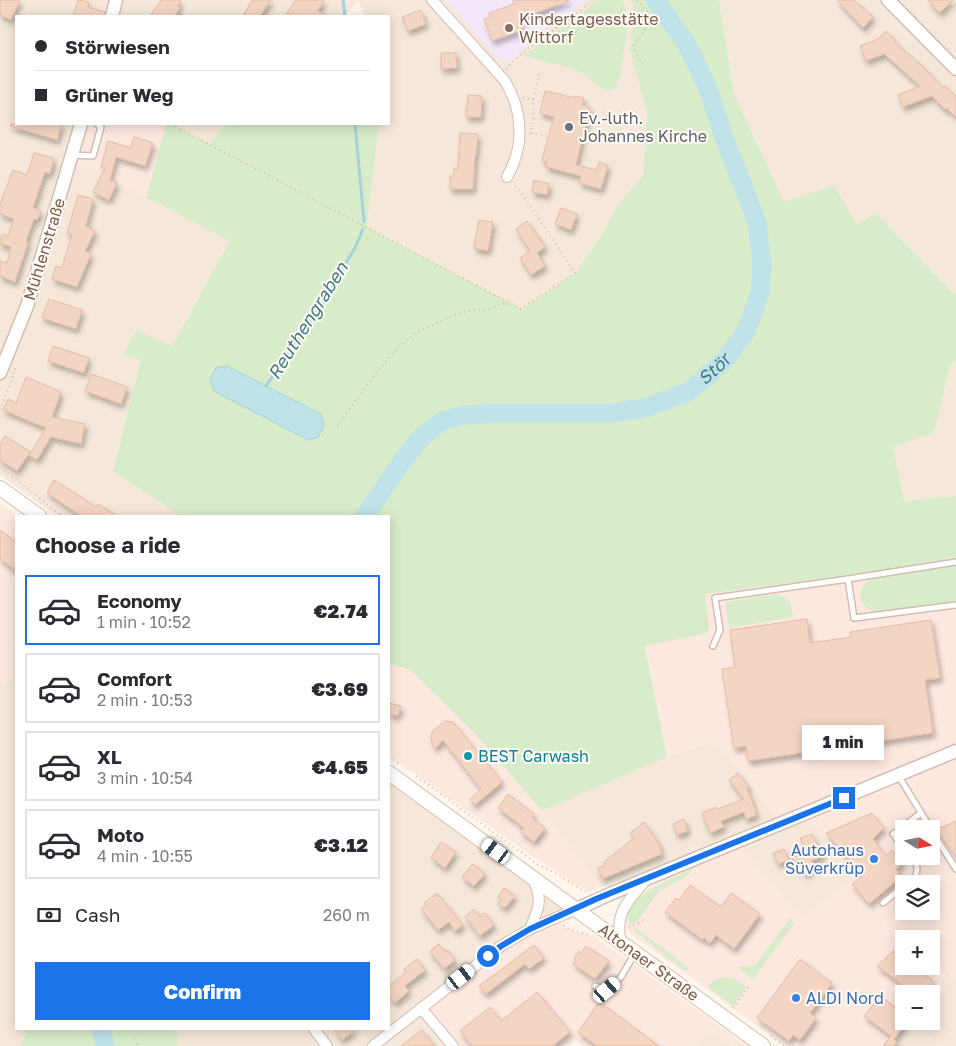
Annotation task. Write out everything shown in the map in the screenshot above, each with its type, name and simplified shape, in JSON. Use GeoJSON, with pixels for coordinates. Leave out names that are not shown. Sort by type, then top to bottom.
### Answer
{"type":"FeatureCollection","features":[{"type":"Feature","properties":{"kind":"main road"},"geometry":{"type":"LineString","coordinates":[[0,488],[38,515]]}},
{"type":"Feature","properties":{"kind":"main road","name":"Altonaer Straße"},"geometry":{"type":"LineString","coordinates":[[390,773],[577,909],[626,938],[636,953],[767,1041]]}},
{"type":"Feature","properties":{"kind":"street"},"geometry":{"type":"LineString","coordinates":[[112,15],[116,0]]}},
{"type":"Feature","properties":{"kind":"street"},"geometry":{"type":"LineString","coordinates":[[432,0],[500,76],[513,95],[518,112],[520,130],[518,152],[507,177]]}},
{"type":"Feature","properties":{"kind":"street"},"geometry":{"type":"LineString","coordinates":[[888,0],[956,70]]}},
{"type":"Feature","properties":{"kind":"street","name":"Mühlenstraße"},"geometry":{"type":"LineString","coordinates":[[0,373],[27,306],[81,125]]}},
{"type":"Feature","properties":{"kind":"street"},"geometry":{"type":"LineString","coordinates":[[373,1046],[501,946],[530,929],[596,899],[956,751]]}},
{"type":"Feature","properties":{"kind":"street"},"geometry":{"type":"LineString","coordinates":[[530,929],[540,904],[540,895],[533,878]]}},
{"type":"Feature","properties":{"kind":"street"},"geometry":{"type":"LineString","coordinates":[[626,938],[618,929],[620,917],[627,902],[648,878]]}},
{"type":"Feature","properties":{"kind":"street"},"geometry":{"type":"LineString","coordinates":[[421,1008],[453,1046]]}},
{"type":"Feature","properties":{"kind":"street"},"geometry":{"type":"LineString","coordinates":[[315,1030],[327,1046]]}},
{"type":"Feature","properties":{"kind":"lane"},"geometry":{"type":"LineString","coordinates":[[72,155],[92,156],[101,126],[99,125]]}},
{"type":"Feature","properties":{"kind":"lane"},"geometry":{"type":"LineString","coordinates":[[713,646],[720,630],[715,598],[956,562]]}},
{"type":"Feature","properties":{"kind":"lane"},"geometry":{"type":"LineString","coordinates":[[848,579],[854,618],[956,605]]}},
{"type":"Feature","properties":{"kind":"lane"},"geometry":{"type":"LineString","coordinates":[[898,775],[925,820]]}},
{"type":"Feature","properties":{"kind":"lane"},"geometry":{"type":"LineString","coordinates":[[912,820],[921,813]]}},
{"type":"Feature","properties":{"kind":"lane"},"geometry":{"type":"LineString","coordinates":[[940,843],[956,869]]}},
{"type":"Feature","properties":{"kind":"lane"},"geometry":{"type":"LineString","coordinates":[[883,903],[895,893]]}},
{"type":"Feature","properties":{"kind":"lane"},"geometry":{"type":"LineString","coordinates":[[595,986],[607,990],[621,977],[636,953]]}},
{"type":"Feature","properties":{"kind":"path"},"geometry":{"type":"LineString","coordinates":[[500,76],[510,64],[583,9],[592,0]]}},
{"type":"Feature","properties":{"kind":"path"},"geometry":{"type":"LineString","coordinates":[[637,0],[647,11],[650,18],[649,24],[634,45],[635,52],[643,65]]}},
{"type":"Feature","properties":{"kind":"path"},"geometry":{"type":"LineString","coordinates":[[539,74],[533,100],[534,120],[531,133],[549,137]]}},
{"type":"Feature","properties":{"kind":"path"},"geometry":{"type":"LineString","coordinates":[[513,95],[542,102]]}},
{"type":"Feature","properties":{"kind":"path"},"geometry":{"type":"LineString","coordinates":[[173,125],[521,309],[575,273],[520,191],[507,177]]}},
{"type":"Feature","properties":{"kind":"path"},"geometry":{"type":"LineString","coordinates":[[338,426],[368,383],[393,353],[413,334],[461,312],[492,308],[507,301]]}},
{"type":"Feature","properties":{"kind":"path"},"geometry":{"type":"LineString","coordinates":[[0,468],[61,515]]}},
{"type":"Feature","properties":{"kind":"path"},"geometry":{"type":"LineString","coordinates":[[390,758],[404,768]]}},
{"type":"Feature","properties":{"kind":"path"},"geometry":{"type":"LineString","coordinates":[[412,774],[538,864],[596,899]]}},
{"type":"Feature","properties":{"kind":"path"},"geometry":{"type":"LineString","coordinates":[[626,938],[627,929],[646,919]]}},
{"type":"Feature","properties":{"kind":"path"},"geometry":{"type":"LineString","coordinates":[[733,1008],[751,984]]}},
{"type":"Feature","properties":{"kind":"path"},"geometry":{"type":"LineString","coordinates":[[132,1030],[138,1046]]}},
{"type":"Feature","properties":{"kind":"path"},"geometry":{"type":"LineString","coordinates":[[767,1041],[785,1046]]}},
{"type":"Feature","properties":{"kind":"shaded area"},"geometry":{"type":"Polygon","coordinates":[[[0,0],[358,0],[346,15],[15,15],[15,125],[81,125],[70,163],[99,172],[230,241],[172,347],[123,354],[141,360],[113,471],[181,515],[56,515],[0,475],[0,0]]]}},
{"type":"Feature","properties":{"kind":"shaded area"},"geometry":{"type":"Polygon","coordinates":[[[358,0],[630,0],[633,5],[630,51],[647,112],[643,175],[615,209],[602,235],[575,273],[521,309],[367,227],[379,125],[390,125],[390,15],[364,15],[358,0]]]}},
{"type":"Feature","properties":{"kind":"shaded area","name":"Kindertagesstätte Wittorf"},"geometry":{"type":"Polygon","coordinates":[[[446,0],[587,0],[542,32],[512,60],[508,61],[499,59],[446,0]]]}},
{"type":"Feature","properties":{"kind":"shaded area"},"geometry":{"type":"Polygon","coordinates":[[[719,0],[956,0],[956,296],[876,213],[856,224],[784,203],[734,94],[719,0]]]}},
{"type":"Feature","properties":{"kind":"shaded area"},"geometry":{"type":"Polygon","coordinates":[[[81,125],[166,125],[146,197],[99,172],[69,163],[81,125]]]}},
{"type":"Feature","properties":{"kind":"shaded area"},"geometry":{"type":"Polygon","coordinates":[[[173,125],[226,125],[209,144],[173,125]]]}},
{"type":"Feature","properties":{"kind":"shaded area"},"geometry":{"type":"Polygon","coordinates":[[[956,359],[956,496],[904,501],[893,447],[934,433],[950,366],[956,359]]]}},
{"type":"Feature","properties":{"kind":"shaded area"},"geometry":{"type":"Polygon","coordinates":[[[0,504],[16,515],[15,681],[0,680],[0,504]]]}},
{"type":"Feature","properties":{"kind":"shaded area"},"geometry":{"type":"Polygon","coordinates":[[[956,530],[956,744],[778,819],[714,741],[667,757],[645,642],[692,583],[956,530]]]}},
{"type":"Feature","properties":{"kind":"shaded area"},"geometry":{"type":"Polygon","coordinates":[[[390,663],[409,670],[477,736],[542,811],[602,887],[588,892],[541,862],[390,757],[390,663]]]}},
{"type":"Feature","properties":{"kind":"shaded area"},"geometry":{"type":"Polygon","coordinates":[[[0,680],[15,681],[15,1030],[27,1030],[21,1046],[0,1046],[0,680]]]}},
{"type":"Feature","properties":{"kind":"shaded area"},"geometry":{"type":"Polygon","coordinates":[[[714,741],[778,819],[649,871],[602,887],[542,811],[667,757],[714,741]]]}},
{"type":"Feature","properties":{"kind":"shaded area"},"geometry":{"type":"Polygon","coordinates":[[[956,755],[956,979],[948,972],[938,985],[895,985],[895,1030],[903,1030],[891,1046],[785,1046],[631,934],[627,929],[624,920],[627,901],[653,885],[739,846],[801,917],[855,878],[818,829],[802,818],[956,755]]]}},
{"type":"Feature","properties":{"kind":"shaded area"},"geometry":{"type":"Polygon","coordinates":[[[390,774],[577,909],[555,919],[453,1046],[177,1046],[178,1039],[175,1030],[390,1030],[390,774]]]}},
{"type":"Feature","properties":{"kind":"shaded area"},"geometry":{"type":"Polygon","coordinates":[[[802,818],[818,828],[856,878],[801,917],[739,846],[802,818]]]}},
{"type":"Feature","properties":{"kind":"shaded area"},"geometry":{"type":"Polygon","coordinates":[[[555,919],[569,929],[593,936],[748,1046],[732,1046],[709,1030],[697,1046],[583,1046],[575,1040],[568,1046],[453,1046],[421,1008],[501,946],[555,919]]]}},
{"type":"Feature","properties":{"kind":"shaded area"},"geometry":{"type":"Polygon","coordinates":[[[948,972],[956,979],[956,1046],[891,1046],[903,1030],[940,1030],[940,985],[938,985],[948,972]]]}},
{"type":"Feature","properties":{"kind":"shaded area"},"geometry":{"type":"Polygon","coordinates":[[[709,1030],[732,1046],[697,1046],[709,1030]]]}},
{"type":"Feature","properties":{"kind":"green space"},"geometry":{"type":"Polygon","coordinates":[[[596,0],[622,0],[628,16],[620,77],[616,89],[601,88],[576,70],[524,56],[583,13],[596,0]]]}},
{"type":"Feature","properties":{"kind":"green space"},"geometry":{"type":"Polygon","coordinates":[[[630,0],[719,0],[734,94],[784,202],[834,185],[856,224],[876,213],[956,296],[956,359],[950,366],[934,433],[893,447],[904,501],[956,496],[956,557],[902,568],[705,594],[709,628],[707,633],[645,646],[667,757],[542,811],[477,736],[410,670],[390,663],[390,515],[179,515],[113,471],[141,360],[123,354],[137,330],[172,346],[230,241],[146,197],[166,125],[173,125],[209,144],[226,125],[379,125],[367,227],[522,309],[575,273],[602,235],[615,209],[643,175],[647,112],[630,51],[633,5],[630,0]]]}},
{"type":"Feature","properties":{"kind":"green space"},"geometry":{"type":"Polygon","coordinates":[[[956,565],[956,602],[876,612],[865,607],[862,602],[861,592],[863,587],[872,579],[956,565]]]}},
{"type":"Feature","properties":{"kind":"green space"},"geometry":{"type":"Polygon","coordinates":[[[776,594],[787,599],[792,609],[793,617],[729,628],[726,602],[776,594]]]}},
{"type":"Feature","properties":{"kind":"green space"},"geometry":{"type":"Polygon","coordinates":[[[692,869],[684,878],[659,891],[637,922],[630,925],[629,910],[639,898],[657,886],[692,869]]]}},
{"type":"Feature","properties":{"kind":"green space"},"geometry":{"type":"Polygon","coordinates":[[[790,918],[794,924],[753,979],[737,967],[747,965],[754,967],[790,918]]]}},
{"type":"Feature","properties":{"kind":"green space"},"geometry":{"type":"Polygon","coordinates":[[[636,928],[688,967],[688,970],[685,971],[633,930],[636,928]]]}},
{"type":"Feature","properties":{"kind":"green space"},"geometry":{"type":"Polygon","coordinates":[[[723,977],[734,978],[747,987],[733,1006],[708,987],[713,981],[723,977]]]}},
{"type":"Feature","properties":{"kind":"green space"},"geometry":{"type":"Polygon","coordinates":[[[27,1030],[175,1030],[178,1039],[177,1046],[21,1046],[27,1030]]]}},
{"type":"Feature","properties":{"kind":"water"},"geometry":{"type":"Polygon","coordinates":[[[227,366],[321,414],[324,426],[318,437],[308,440],[214,391],[210,379],[216,368],[227,366]]]}},
{"type":"Feature","properties":{"kind":"building"},"geometry":{"type":"Polygon","coordinates":[[[0,0],[20,0],[11,20],[0,15],[0,0]]]}},
{"type":"Feature","properties":{"kind":"building"},"geometry":{"type":"Polygon","coordinates":[[[78,0],[89,2],[88,7],[105,12],[104,15],[73,15],[78,0]]]}},
{"type":"Feature","properties":{"kind":"building"},"geometry":{"type":"Polygon","coordinates":[[[161,0],[181,0],[177,6],[180,8],[176,15],[151,15],[161,0]]]}},
{"type":"Feature","properties":{"kind":"building"},"geometry":{"type":"Polygon","coordinates":[[[252,0],[271,0],[261,15],[244,15],[252,0]]]}},
{"type":"Feature","properties":{"kind":"building"},"geometry":{"type":"Polygon","coordinates":[[[296,0],[324,0],[318,11],[325,15],[286,15],[296,0]]]}},
{"type":"Feature","properties":{"kind":"building"},"geometry":{"type":"Polygon","coordinates":[[[513,0],[569,1],[519,19],[523,30],[492,41],[484,19],[490,17],[489,13],[514,4],[513,0]]]}},
{"type":"Feature","properties":{"kind":"building"},"geometry":{"type":"Polygon","coordinates":[[[837,0],[854,0],[873,17],[863,28],[837,0]]]}},
{"type":"Feature","properties":{"kind":"building"},"geometry":{"type":"Polygon","coordinates":[[[928,0],[953,0],[940,13],[928,0]]]}},
{"type":"Feature","properties":{"kind":"building"},"geometry":{"type":"Polygon","coordinates":[[[421,10],[426,24],[408,31],[402,17],[421,10]]]}},
{"type":"Feature","properties":{"kind":"building"},"geometry":{"type":"Polygon","coordinates":[[[886,31],[943,88],[945,86],[956,97],[956,118],[947,108],[945,110],[932,96],[903,107],[898,95],[920,86],[884,54],[866,61],[860,46],[878,39],[886,31]]]}},
{"type":"Feature","properties":{"kind":"building"},"geometry":{"type":"Polygon","coordinates":[[[441,53],[456,53],[457,68],[441,69],[441,53]]]}},
{"type":"Feature","properties":{"kind":"building","name":"Ev.-luth. Johannes Kirche"},"geometry":{"type":"Polygon","coordinates":[[[545,91],[575,98],[575,96],[584,98],[582,105],[590,107],[576,165],[597,170],[599,162],[608,165],[601,189],[579,183],[581,176],[546,167],[547,162],[542,160],[554,117],[540,113],[545,91]]]}},
{"type":"Feature","properties":{"kind":"building"},"geometry":{"type":"Polygon","coordinates":[[[468,95],[482,96],[481,117],[466,117],[468,95]]]}},
{"type":"Feature","properties":{"kind":"building"},"geometry":{"type":"Polygon","coordinates":[[[11,124],[62,125],[57,140],[10,126],[11,124]]]}},
{"type":"Feature","properties":{"kind":"building"},"geometry":{"type":"Polygon","coordinates":[[[460,133],[478,134],[473,189],[450,189],[450,176],[454,176],[454,168],[458,168],[460,133]]]}},
{"type":"Feature","properties":{"kind":"building"},"geometry":{"type":"Polygon","coordinates":[[[134,137],[153,143],[145,166],[116,157],[110,180],[117,183],[109,200],[93,192],[105,168],[101,167],[108,141],[131,148],[134,137]]]}},
{"type":"Feature","properties":{"kind":"building"},"geometry":{"type":"Polygon","coordinates":[[[34,153],[54,158],[50,174],[45,172],[33,208],[41,211],[37,220],[34,219],[15,282],[0,276],[0,261],[7,263],[11,247],[0,244],[0,242],[2,234],[8,236],[14,219],[0,214],[0,204],[13,170],[27,175],[34,153]]]}},
{"type":"Feature","properties":{"kind":"building"},"geometry":{"type":"Polygon","coordinates":[[[534,180],[549,184],[547,195],[532,192],[534,180]]]}},
{"type":"Feature","properties":{"kind":"building"},"geometry":{"type":"Polygon","coordinates":[[[78,195],[93,199],[86,226],[95,231],[85,251],[91,254],[77,287],[52,279],[56,266],[62,268],[72,235],[67,234],[78,195]]]}},
{"type":"Feature","properties":{"kind":"building"},"geometry":{"type":"Polygon","coordinates":[[[561,208],[577,214],[571,230],[555,224],[561,208]]]}},
{"type":"Feature","properties":{"kind":"building"},"geometry":{"type":"Polygon","coordinates":[[[479,220],[493,222],[488,251],[474,248],[479,220]]]}},
{"type":"Feature","properties":{"kind":"building"},"geometry":{"type":"Polygon","coordinates":[[[527,221],[545,247],[537,253],[545,266],[531,275],[520,258],[530,251],[516,229],[527,221]]]}},
{"type":"Feature","properties":{"kind":"building"},"geometry":{"type":"Polygon","coordinates":[[[49,299],[82,310],[76,329],[42,318],[49,299]]]}},
{"type":"Feature","properties":{"kind":"building"},"geometry":{"type":"Polygon","coordinates":[[[53,346],[89,358],[84,373],[48,361],[53,346]]]}},
{"type":"Feature","properties":{"kind":"building"},"geometry":{"type":"Polygon","coordinates":[[[91,374],[127,387],[121,404],[85,391],[91,374]]]}},
{"type":"Feature","properties":{"kind":"building"},"geometry":{"type":"Polygon","coordinates":[[[26,377],[61,392],[52,417],[85,424],[81,444],[51,437],[37,460],[29,455],[46,428],[3,410],[8,399],[16,403],[26,377]]]}},
{"type":"Feature","properties":{"kind":"building"},"geometry":{"type":"Polygon","coordinates":[[[5,436],[30,452],[17,471],[0,460],[0,444],[5,436]]]}},
{"type":"Feature","properties":{"kind":"building"},"geometry":{"type":"Polygon","coordinates":[[[54,480],[96,507],[98,504],[115,515],[80,515],[47,493],[54,480]]]}},
{"type":"Feature","properties":{"kind":"building"},"geometry":{"type":"Polygon","coordinates":[[[0,530],[15,541],[15,570],[0,559],[0,530]]]}},
{"type":"Feature","properties":{"kind":"building"},"geometry":{"type":"Polygon","coordinates":[[[807,619],[810,643],[851,637],[850,632],[931,620],[940,678],[925,680],[933,733],[748,761],[746,746],[734,748],[722,669],[735,667],[730,630],[807,619]]]}},
{"type":"Feature","properties":{"kind":"building"},"geometry":{"type":"Polygon","coordinates":[[[390,703],[401,706],[398,716],[390,714],[390,703]]]}},
{"type":"Feature","properties":{"kind":"building"},"geometry":{"type":"Polygon","coordinates":[[[445,721],[453,722],[502,782],[475,805],[470,799],[481,789],[443,740],[435,749],[431,740],[432,732],[445,721]]]}},
{"type":"Feature","properties":{"kind":"building"},"geometry":{"type":"Polygon","coordinates":[[[738,773],[749,787],[747,788],[757,815],[746,819],[744,812],[721,821],[724,827],[710,833],[702,813],[744,799],[729,780],[738,773]]]}},
{"type":"Feature","properties":{"kind":"building"},"geometry":{"type":"Polygon","coordinates":[[[508,794],[534,814],[532,818],[545,828],[534,842],[521,832],[524,828],[498,808],[508,794]]]}},
{"type":"Feature","properties":{"kind":"building","name":"Autohaus Süverkrüp"},"geometry":{"type":"Polygon","coordinates":[[[872,813],[884,828],[873,839],[886,856],[892,850],[895,854],[895,865],[901,865],[896,869],[900,875],[895,875],[895,882],[869,904],[852,884],[862,876],[826,833],[872,813]]]}},
{"type":"Feature","properties":{"kind":"building"},"geometry":{"type":"Polygon","coordinates":[[[684,819],[688,831],[677,835],[673,824],[684,819]]]}},
{"type":"Feature","properties":{"kind":"building"},"geometry":{"type":"Polygon","coordinates":[[[956,821],[956,856],[940,835],[940,828],[956,821]]]}},
{"type":"Feature","properties":{"kind":"building"},"geometry":{"type":"Polygon","coordinates":[[[644,822],[658,842],[662,854],[602,879],[598,868],[605,866],[604,862],[634,838],[630,833],[644,822]]]}},
{"type":"Feature","properties":{"kind":"building"},"geometry":{"type":"Polygon","coordinates":[[[812,834],[823,856],[811,861],[815,866],[806,875],[792,858],[806,852],[800,838],[812,834]]]}},
{"type":"Feature","properties":{"kind":"building"},"geometry":{"type":"Polygon","coordinates":[[[441,842],[456,852],[445,868],[431,858],[441,842]]]}},
{"type":"Feature","properties":{"kind":"building"},"geometry":{"type":"Polygon","coordinates":[[[784,849],[789,860],[778,864],[773,853],[784,849]]]}},
{"type":"Feature","properties":{"kind":"building"},"geometry":{"type":"Polygon","coordinates":[[[473,864],[485,874],[474,886],[462,877],[473,864]]]}},
{"type":"Feature","properties":{"kind":"building"},"geometry":{"type":"Polygon","coordinates":[[[690,885],[721,907],[731,893],[760,914],[734,949],[716,935],[710,943],[704,938],[703,940],[665,912],[676,898],[679,900],[690,885]]]}},
{"type":"Feature","properties":{"kind":"building"},"geometry":{"type":"Polygon","coordinates":[[[504,888],[515,896],[505,908],[498,904],[501,899],[498,897],[504,888]]]}},
{"type":"Feature","properties":{"kind":"building"},"geometry":{"type":"Polygon","coordinates":[[[437,893],[463,925],[455,931],[449,922],[438,930],[421,909],[426,905],[424,903],[437,893]]]}},
{"type":"Feature","properties":{"kind":"building"},"geometry":{"type":"Polygon","coordinates":[[[474,909],[480,917],[485,913],[494,925],[480,936],[465,917],[474,909]]]}},
{"type":"Feature","properties":{"kind":"building"},"geometry":{"type":"Polygon","coordinates":[[[439,944],[445,952],[448,950],[455,960],[444,969],[430,951],[439,944]]]}},
{"type":"Feature","properties":{"kind":"building"},"geometry":{"type":"Polygon","coordinates":[[[534,945],[544,958],[529,969],[525,964],[486,994],[479,986],[534,945]]]}},
{"type":"Feature","properties":{"kind":"building"},"geometry":{"type":"Polygon","coordinates":[[[586,946],[609,961],[595,979],[573,964],[576,960],[574,958],[579,951],[581,953],[586,946]]]}},
{"type":"Feature","properties":{"kind":"building"},"geometry":{"type":"Polygon","coordinates":[[[893,951],[895,952],[895,975],[925,975],[934,982],[932,985],[903,985],[877,966],[893,951]]]}},
{"type":"Feature","properties":{"kind":"building"},"geometry":{"type":"Polygon","coordinates":[[[417,959],[425,970],[405,986],[409,991],[395,1003],[390,997],[390,985],[406,972],[404,969],[417,959]]]}},
{"type":"Feature","properties":{"kind":"building","name":"ALDI Nord"},"geometry":{"type":"Polygon","coordinates":[[[800,959],[832,983],[810,1013],[816,1018],[800,1040],[793,1035],[789,1041],[757,1018],[800,959]]]}},
{"type":"Feature","properties":{"kind":"building"},"geometry":{"type":"Polygon","coordinates":[[[537,992],[570,1032],[553,1046],[472,1046],[460,1031],[490,1007],[501,1021],[537,992]]]}},
{"type":"Feature","properties":{"kind":"building"},"geometry":{"type":"Polygon","coordinates":[[[880,996],[895,1007],[895,1030],[901,1030],[894,1039],[897,1042],[894,1046],[883,1046],[891,1036],[864,1016],[880,996]]]}},
{"type":"Feature","properties":{"kind":"building"},"geometry":{"type":"Polygon","coordinates":[[[599,1002],[659,1046],[597,1046],[578,1032],[599,1002]]]}},
{"type":"Feature","properties":{"kind":"building"},"geometry":{"type":"Polygon","coordinates":[[[335,1030],[355,1030],[342,1040],[335,1030]]]}},
{"type":"Feature","properties":{"kind":"building"},"geometry":{"type":"Polygon","coordinates":[[[422,1030],[435,1046],[401,1046],[422,1030]]]}},
{"type":"Feature","properties":{"kind":"waterway","name":"Reuthengraben"},"geometry":{"type":"LineString","coordinates":[[343,0],[345,15]]}},
{"type":"Feature","properties":{"kind":"waterway","name":"Stör"},"geometry":{"type":"LineString","coordinates":[[366,515],[418,441],[443,421],[459,416],[489,413],[611,413],[645,408],[690,391],[724,361],[746,331],[760,293],[762,264],[757,222],[725,140],[707,86],[686,43],[655,0]]}},
{"type":"Feature","properties":{"kind":"waterway","name":"Reuthengraben"},"geometry":{"type":"LineString","coordinates":[[355,125],[364,221]]}},
{"type":"Feature","properties":{"kind":"waterway","name":"Reuthengraben"},"geometry":{"type":"LineString","coordinates":[[266,386],[329,294],[355,248],[363,229]]}},
{"type":"Feature","properties":{"kind":"waterway","name":"Stör"},"geometry":{"type":"LineString","coordinates":[[101,1030],[105,1046]]}},
{"type":"Feature","properties":{"kind":"place","name":"Kindertagesstätte Wittorf"},"geometry":{"type":"Point","coordinates":[509,28]}},
{"type":"Feature","properties":{"kind":"place","name":"Ev.-luth. Johannes Kirche"},"geometry":{"type":"Point","coordinates":[569,127]}},
{"type":"Feature","properties":{"kind":"place","name":"BEST Carwash"},"geometry":{"type":"Point","coordinates":[468,756]}},
{"type":"Feature","properties":{"kind":"place","name":"Autohaus Süverkrüp"},"geometry":{"type":"Point","coordinates":[874,859]}},
{"type":"Feature","properties":{"kind":"place","name":"ALDI Nord"},"geometry":{"type":"Point","coordinates":[796,998]}},
{"type":"Feature","properties":{"kind":"route"},"geometry":{"type":"LineString","coordinates":[[488,956],[530,929],[596,899],[844,798]]}}]}
